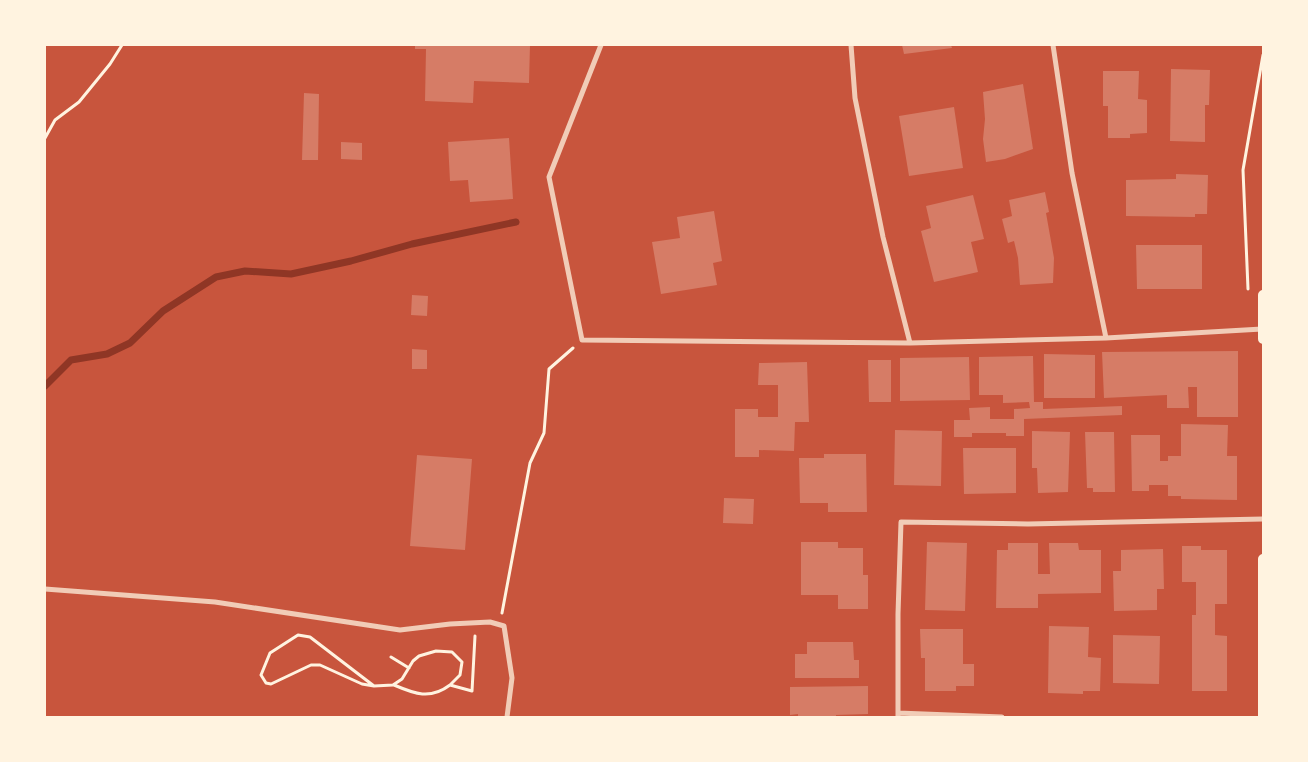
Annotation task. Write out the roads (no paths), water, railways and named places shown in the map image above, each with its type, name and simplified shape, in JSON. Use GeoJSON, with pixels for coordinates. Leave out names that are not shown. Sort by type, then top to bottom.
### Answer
{"type":"FeatureCollection","features":[{"type":"Feature","properties":{"kind":"main road"},"geometry":{"type":"LineString","coordinates":[[1263,294],[1263,339]]}},
{"type":"Feature","properties":{"kind":"main road"},"geometry":{"type":"LineString","coordinates":[[1263,559],[1263,717]]}},
{"type":"Feature","properties":{"kind":"street"},"geometry":{"type":"LineString","coordinates":[[601,45],[549,176],[582,340],[910,343],[1106,338],[1262,329]]}},
{"type":"Feature","properties":{"kind":"street"},"geometry":{"type":"LineString","coordinates":[[851,45],[855,98],[883,237],[910,343]]}},
{"type":"Feature","properties":{"kind":"street"},"geometry":{"type":"LineString","coordinates":[[1053,45],[1072,173],[1106,338]]}},
{"type":"Feature","properties":{"kind":"street"},"geometry":{"type":"LineString","coordinates":[[1002,717],[898,715],[898,614],[902,522],[1028,524],[1263,519]]}},
{"type":"Feature","properties":{"kind":"street"},"geometry":{"type":"LineString","coordinates":[[45,589],[215,602],[400,630],[490,622],[504,626],[512,678],[507,717]]}},
{"type":"Feature","properties":{"kind":"waterway"},"geometry":{"type":"LineString","coordinates":[[45,386],[71,360],[107,354],[130,343],[163,311],[216,277],[245,271],[291,274],[351,261],[412,244],[516,222]]}}]}
